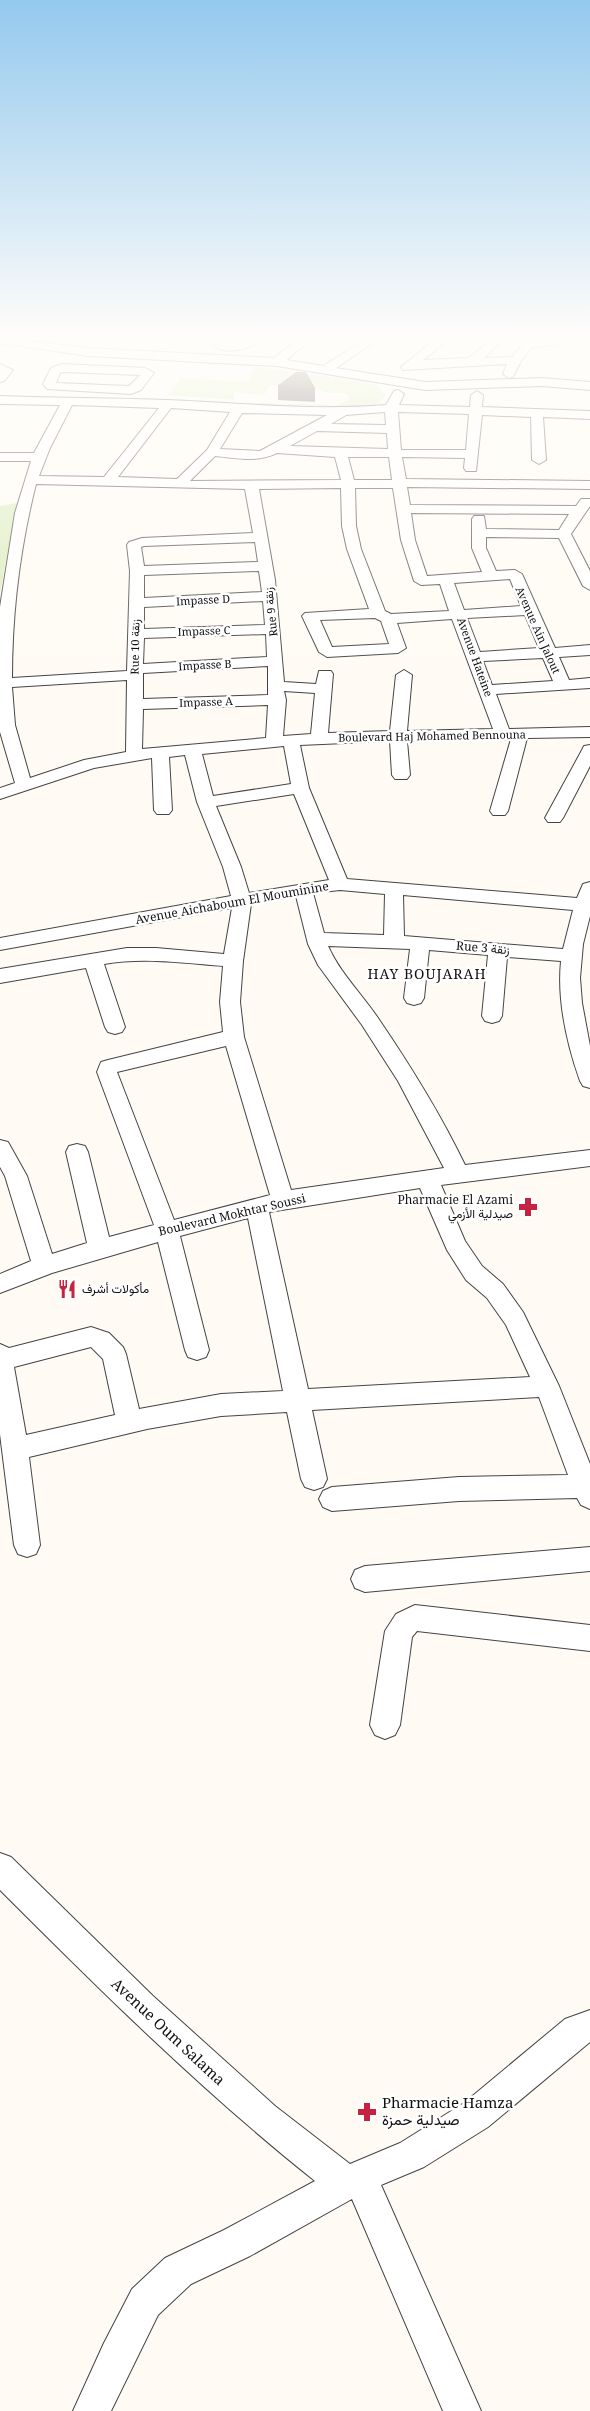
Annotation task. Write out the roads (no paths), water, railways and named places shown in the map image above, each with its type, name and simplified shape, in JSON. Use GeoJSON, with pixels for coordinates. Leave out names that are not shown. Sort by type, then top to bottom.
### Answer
{"type":"FeatureCollection","features":[{"type":"Feature","properties":{"kind":"street"},"geometry":{"type":"LineString","coordinates":[[24,786],[5,716],[2,683],[3,626],[10,563],[32,480],[43,451]]}},
{"type":"Feature","properties":{"kind":"street"},"geometry":{"type":"LineString","coordinates":[[108,480],[131,451]]}},
{"type":"Feature","properties":{"kind":"street"},"geometry":{"type":"LineString","coordinates":[[183,482],[183,479],[212,452],[254,456],[272,451]]}},
{"type":"Feature","properties":{"kind":"street"},"geometry":{"type":"LineString","coordinates":[[301,451],[341,453],[472,454]]}},
{"type":"Feature","properties":{"kind":"street"},"geometry":{"type":"LineString","coordinates":[[395,451],[408,540],[422,581],[490,575],[479,548],[478,508]]}},
{"type":"Feature","properties":{"kind":"street"},"geometry":{"type":"LineString","coordinates":[[470,483],[472,451]]}},
{"type":"Feature","properties":{"kind":"street"},"geometry":{"type":"LineString","coordinates":[[538,451],[538,460]]}},
{"type":"Feature","properties":{"kind":"street"},"geometry":{"type":"LineString","coordinates":[[341,453],[348,483],[348,526],[354,549],[383,616],[398,648],[327,652],[310,616],[383,616],[459,614],[530,610]]}},
{"type":"Feature","properties":{"kind":"street"},"geometry":{"type":"LineString","coordinates":[[0,457],[40,456]]}},
{"type":"Feature","properties":{"kind":"street"},"geometry":{"type":"LineString","coordinates":[[32,480],[183,482],[191,485],[348,483],[590,485]]}},
{"type":"Feature","properties":{"kind":"street","name":"Rue 9 زنقة"},"geometry":{"type":"LineString","coordinates":[[251,484],[262,537],[283,741],[300,788],[340,884]]}},
{"type":"Feature","properties":{"kind":"street"},"geometry":{"type":"LineString","coordinates":[[564,534],[579,510],[590,498]]}},
{"type":"Feature","properties":{"kind":"street"},"geometry":{"type":"LineString","coordinates":[[403,509],[579,510]]}},
{"type":"Feature","properties":{"kind":"street"},"geometry":{"type":"LineString","coordinates":[[479,533],[564,534]]}},
{"type":"Feature","properties":{"kind":"street"},"geometry":{"type":"LineString","coordinates":[[564,534],[584,563],[590,586]]}},
{"type":"Feature","properties":{"kind":"street","name":"Rue 10 زنقة"},"geometry":{"type":"LineString","coordinates":[[134,754],[137,571],[134,546],[138,543],[262,537]]}},
{"type":"Feature","properties":{"kind":"street"},"geometry":{"type":"LineString","coordinates":[[137,571],[265,566]]}},
{"type":"Feature","properties":{"kind":"street","name":"Avenue Ain Jalout"},"geometry":{"type":"LineString","coordinates":[[490,575],[515,574],[563,685]]}},
{"type":"Feature","properties":{"kind":"street","name":"Avenue Hateine"},"geometry":{"type":"LineString","coordinates":[[445,579],[503,735]]}},
{"type":"Feature","properties":{"kind":"street","name":"Impasse D"},"geometry":{"type":"LineString","coordinates":[[136,603],[269,596]]}},
{"type":"Feature","properties":{"kind":"street","name":"Impasse C"},"geometry":{"type":"LineString","coordinates":[[136,634],[272,629]]}},
{"type":"Feature","properties":{"kind":"street"},"geometry":{"type":"LineString","coordinates":[[475,658],[590,650]]}},
{"type":"Feature","properties":{"kind":"street","name":"Impasse B"},"geometry":{"type":"LineString","coordinates":[[2,683],[276,661]]}},
{"type":"Feature","properties":{"kind":"street"},"geometry":{"type":"LineString","coordinates":[[401,776],[398,736],[404,675]]}},
{"type":"Feature","properties":{"kind":"street","name":"Impasse A"},"geometry":{"type":"LineString","coordinates":[[135,704],[278,693],[324,681],[319,738]]}},
{"type":"Feature","properties":{"kind":"street"},"geometry":{"type":"LineString","coordinates":[[487,690],[590,683]]}},
{"type":"Feature","properties":{"kind":"street","name":"Boulevard Haj Mohamed Bennouna"},"geometry":{"type":"LineString","coordinates":[[0,794],[90,764],[134,754],[319,738],[590,732]]}},
{"type":"Feature","properties":{"kind":"street"},"geometry":{"type":"LineString","coordinates":[[499,811],[520,734]]}},
{"type":"Feature","properties":{"kind":"street"},"geometry":{"type":"LineString","coordinates":[[192,749],[206,802],[232,867],[242,901],[233,961],[230,1002],[234,1037],[284,1200]]}},
{"type":"Feature","properties":{"kind":"street"},"geometry":{"type":"LineString","coordinates":[[554,818],[590,750]]}},
{"type":"Feature","properties":{"kind":"street"},"geometry":{"type":"LineString","coordinates":[[160,752],[163,810]]}},
{"type":"Feature","properties":{"kind":"street"},"geometry":{"type":"LineString","coordinates":[[206,802],[300,788]]}},
{"type":"Feature","properties":{"kind":"street","name":"Avenue Aichaboum El Mouminine"},"geometry":{"type":"LineString","coordinates":[[0,944],[302,889],[340,884],[394,890],[587,896]]}},
{"type":"Feature","properties":{"kind":"street"},"geometry":{"type":"LineString","coordinates":[[302,889],[317,939],[336,978],[367,1018],[442,1139],[458,1175]]}},
{"type":"Feature","properties":{"kind":"street"},"geometry":{"type":"LineString","coordinates":[[394,890],[394,942]]}},
{"type":"Feature","properties":{"kind":"street"},"geometry":{"type":"LineString","coordinates":[[587,896],[572,956],[570,978],[573,1005],[585,1067],[590,1081]]}},
{"type":"Feature","properties":{"kind":"street","name":"Rue 3 زنقة"},"geometry":{"type":"LineString","coordinates":[[317,939],[420,943],[572,956]]}},
{"type":"Feature","properties":{"kind":"street"},"geometry":{"type":"LineString","coordinates":[[414,998],[420,943]]}},
{"type":"Feature","properties":{"kind":"street"},"geometry":{"type":"LineString","coordinates":[[492,1016],[498,949]]}},
{"type":"Feature","properties":{"kind":"street"},"geometry":{"type":"LineString","coordinates":[[0,976],[127,954],[156,954],[233,961]]}},
{"type":"Feature","properties":{"kind":"street"},"geometry":{"type":"LineString","coordinates":[[93,960],[114,1027]]}},
{"type":"Feature","properties":{"kind":"street"},"geometry":{"type":"LineString","coordinates":[[197,1350],[167,1230],[107,1072],[108,1067],[113,1064],[234,1037]]}},
{"type":"Feature","properties":{"kind":"street"},"geometry":{"type":"LineString","coordinates":[[77,1152],[100,1248]]}},
{"type":"Feature","properties":{"kind":"street"},"geometry":{"type":"LineString","coordinates":[[1,1153],[16,1176],[44,1266]]}},
{"type":"Feature","properties":{"kind":"street","name":"Boulevard Mokhtar Soussi"},"geometry":{"type":"LineString","coordinates":[[0,1284],[44,1266],[100,1248],[284,1200],[590,1158]]}},
{"type":"Feature","properties":{"kind":"street"},"geometry":{"type":"LineString","coordinates":[[332,1499],[459,1489],[588,1492],[548,1386],[515,1319],[495,1291],[474,1272],[455,1244],[428,1180]]}},
{"type":"Feature","properties":{"kind":"street"},"geometry":{"type":"LineString","coordinates":[[257,1207],[314,1479]]}},
{"type":"Feature","properties":{"kind":"street"},"geometry":{"type":"LineString","coordinates":[[27,1545],[1,1358],[91,1337],[100,1340],[114,1354],[129,1422]]}},
{"type":"Feature","properties":{"kind":"street"},"geometry":{"type":"LineString","coordinates":[[15,1449],[129,1422],[221,1405],[548,1386]]}},
{"type":"Feature","properties":{"kind":"street"},"geometry":{"type":"LineString","coordinates":[[365,1579],[590,1558]]}},
{"type":"Feature","properties":{"kind":"street"},"geometry":{"type":"LineString","coordinates":[[385,1725],[399,1631],[406,1623],[415,1618],[590,1638]]}},
{"type":"Feature","properties":{"kind":"street","name":"Avenue Oum Salama"},"geometry":{"type":"LineString","coordinates":[[0,1868],[148,2015],[263,2118],[353,2180]]}},
{"type":"Feature","properties":{"kind":"street"},"geometry":{"type":"LineString","coordinates":[[92,2411],[117,2356],[145,2302],[178,2271],[238,2243],[353,2180],[412,2155],[476,2115],[577,2032],[590,2026]]}},
{"type":"Feature","properties":{"kind":"street"},"geometry":{"type":"LineString","coordinates":[[353,2180],[462,2411]]}},
{"type":"Feature","properties":{"kind":"place","name":"Pharmacie El Azami صيدلية الأزمي"},"geometry":{"type":"Point","coordinates":[528,1207]}},
{"type":"Feature","properties":{"kind":"place","name":"مأكولات أشرف"},"geometry":{"type":"Point","coordinates":[67,1289]}},
{"type":"Feature","properties":{"kind":"place","name":"Pharmacie Hamza صيدلية حمزة"},"geometry":{"type":"Point","coordinates":[367,2112]}},
{"type":"Feature","properties":{"kind":"district","name":"HAY BOUJARAH"},"geometry":{"type":"Point","coordinates":[427,974]}}]}
